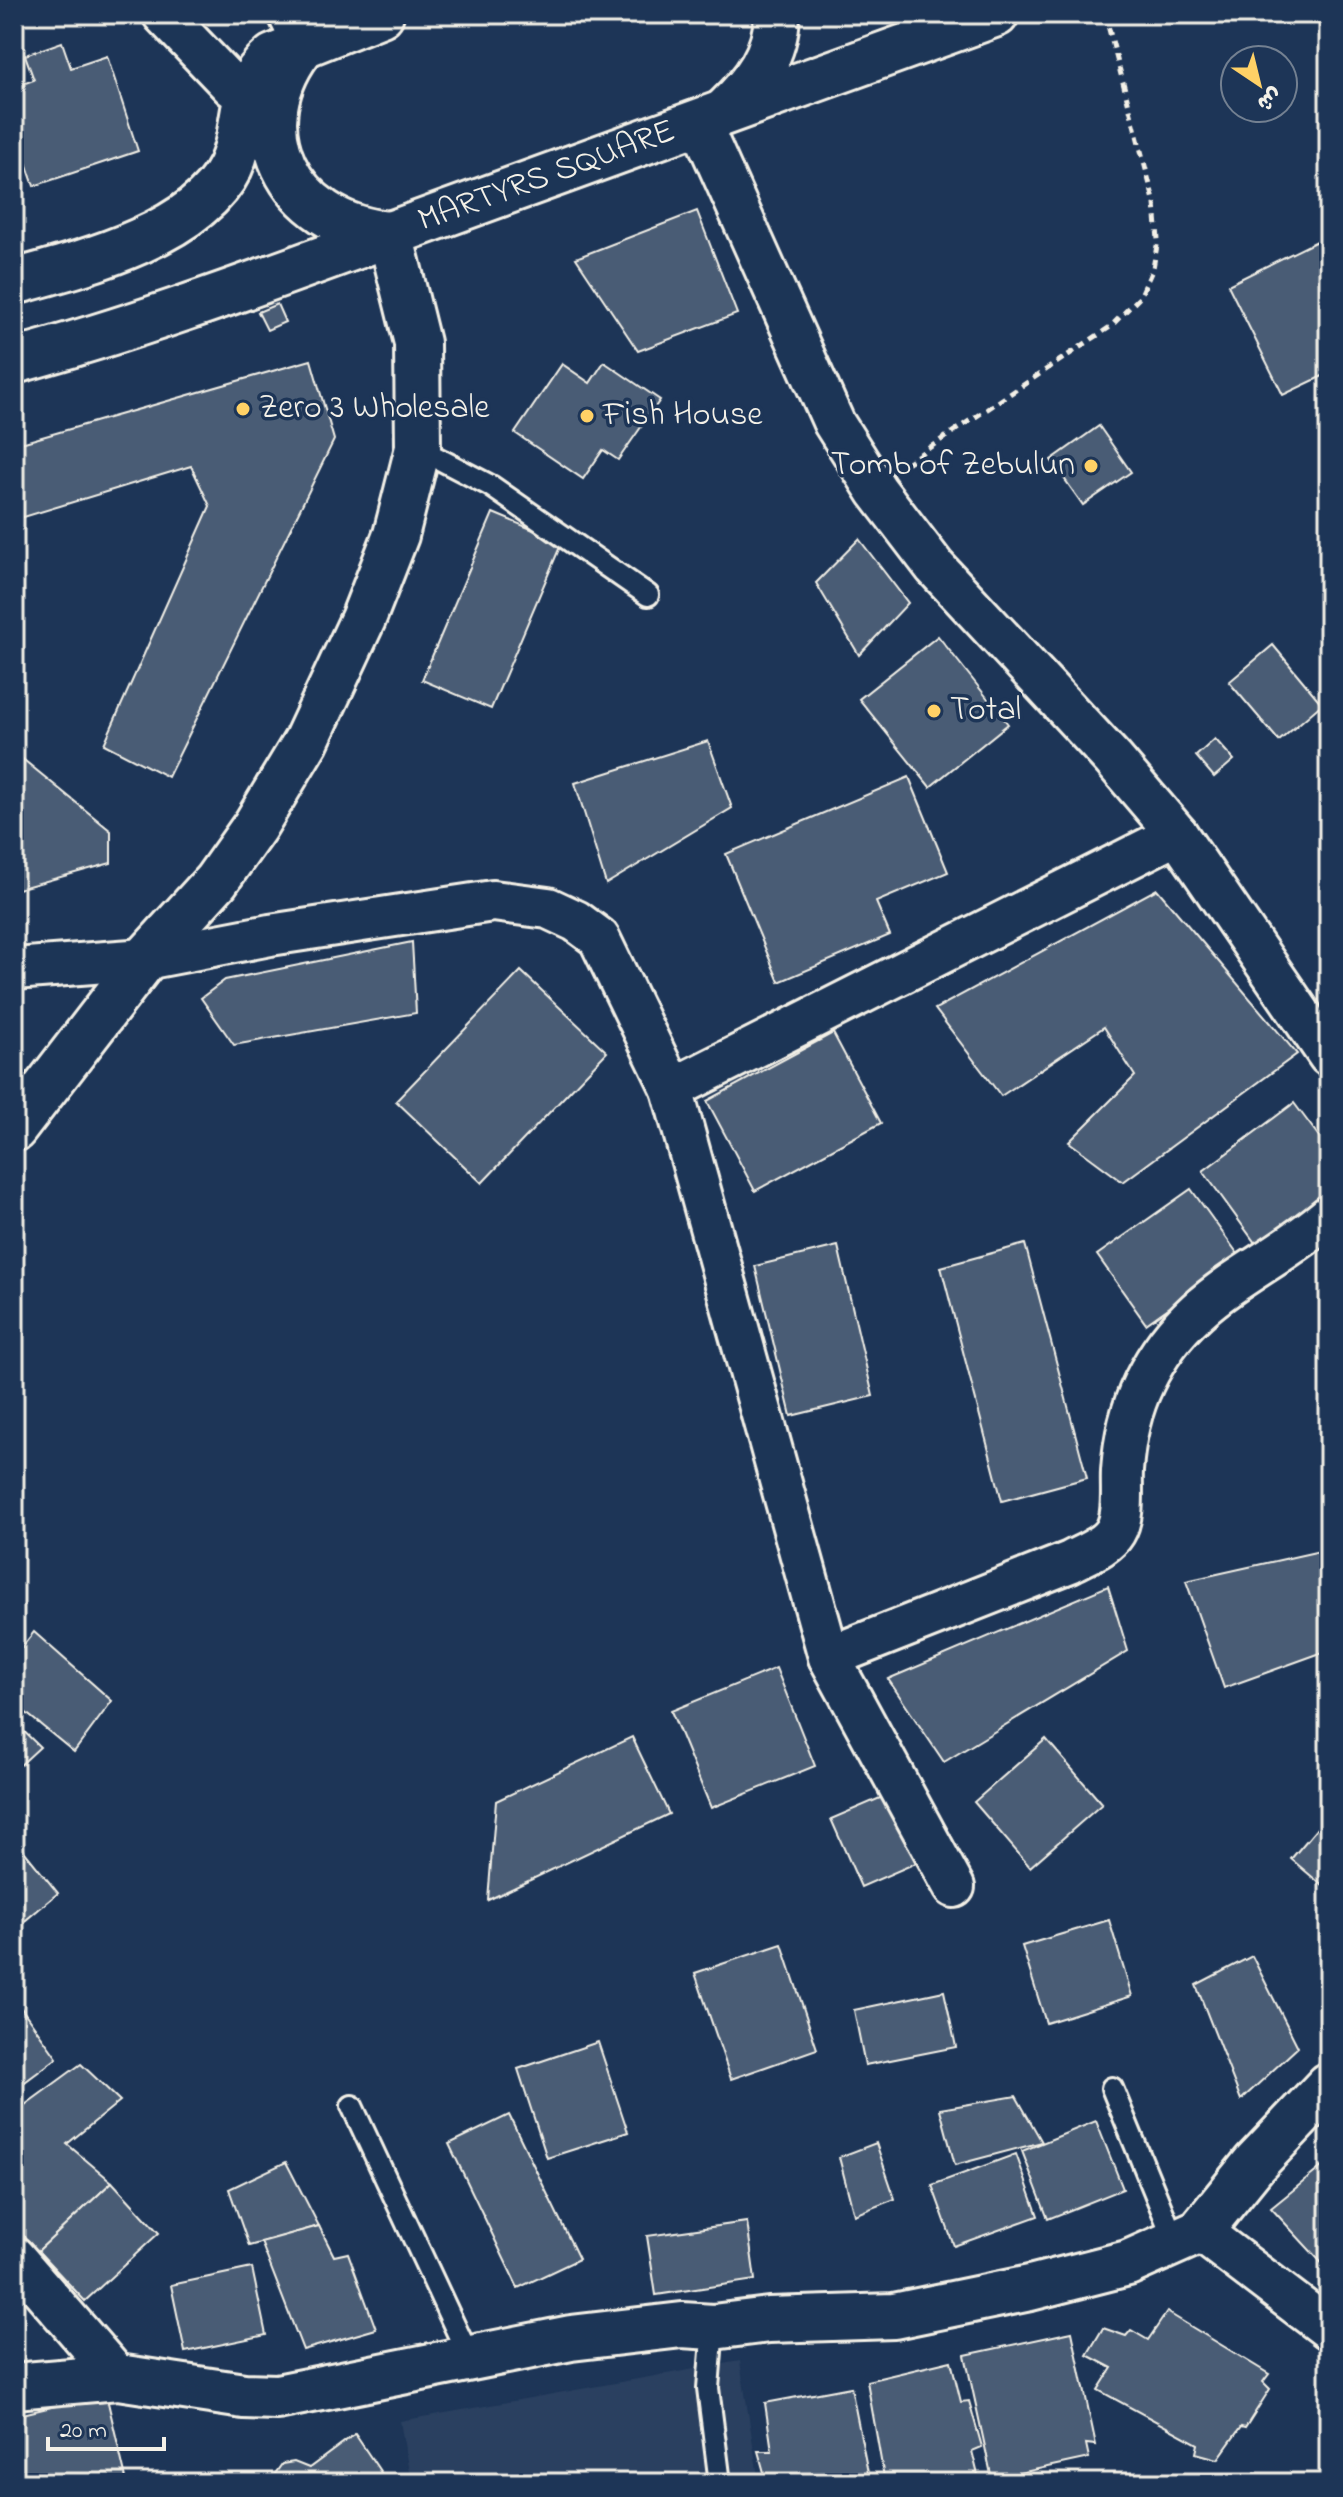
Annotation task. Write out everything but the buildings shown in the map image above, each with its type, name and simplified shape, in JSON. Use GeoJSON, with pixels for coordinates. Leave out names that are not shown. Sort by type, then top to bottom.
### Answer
{"type":"FeatureCollection","features":[{"type":"Feature","properties":{"kind":"street"},"geometry":{"type":"LineString","coordinates":[[163,14],[260,107]]}},
{"type":"Feature","properties":{"kind":"street"},"geometry":{"type":"LineString","coordinates":[[14,1129],[145,959],[216,881],[255,826],[306,741],[363,619],[396,535],[418,448],[417,343],[390,234],[364,232],[339,223],[316,210],[298,191],[284,168],[260,107],[258,69],[298,29],[381,14]]}},
{"type":"Feature","properties":{"kind":"street"},"geometry":{"type":"LineString","coordinates":[[777,14],[774,38],[758,76],[713,115],[834,423],[877,491],[935,567],[1113,759],[1177,834],[1329,1056]]}},
{"type":"Feature","properties":{"kind":"street","name":"MARTYRS SQUARE"},"geometry":{"type":"LineString","coordinates":[[14,361],[96,339],[307,266],[996,14]]}},
{"type":"Feature","properties":{"kind":"street"},"geometry":{"type":"LineString","coordinates":[[14,282],[94,260],[178,218],[217,186],[260,107]]}},
{"type":"Feature","properties":{"kind":"street"},"geometry":{"type":"LineString","coordinates":[[672,1089],[1177,834]]}},
{"type":"Feature","properties":{"kind":"street"},"geometry":{"type":"LineString","coordinates":[[14,969],[145,959],[460,904],[493,901],[548,908],[576,921],[599,938],[672,1089],[829,1657],[954,1887]]}},
{"type":"Feature","properties":{"kind":"street"},"geometry":{"type":"LineString","coordinates":[[829,1657],[1070,1562],[1107,1541],[1118,1523],[1131,1411],[1145,1379],[1170,1340],[1211,1295],[1329,1216]]}},
{"type":"Feature","properties":{"kind":"street"},"geometry":{"type":"LineString","coordinates":[[14,2386],[118,2377],[244,2396],[277,2397],[571,2338],[682,2325],[713,2327],[769,2320],[894,2316],[1081,2277],[1128,2263],[1188,2237],[1329,2085]]}},
{"type":"Feature","properties":{"kind":"street"},"geometry":{"type":"LineString","coordinates":[[1188,2237],[1329,2329]]}},
{"type":"Feature","properties":{"kind":"street"},"geometry":{"type":"LineString","coordinates":[[14,2257],[118,2377]]}},
{"type":"Feature","properties":{"kind":"lane"},"geometry":{"type":"LineString","coordinates":[[418,448],[491,486],[648,595]]}},
{"type":"Feature","properties":{"kind":"lane"},"geometry":{"type":"LineString","coordinates":[[1112,2088],[1188,2237]]}},
{"type":"Feature","properties":{"kind":"lane"},"geometry":{"type":"LineString","coordinates":[[352,2106],[470,2359]]}},
{"type":"Feature","properties":{"kind":"lane"},"geometry":{"type":"LineString","coordinates":[[713,2327],[708,2388],[720,2483]]}},
{"type":"Feature","properties":{"kind":"path"},"geometry":{"type":"LineString","coordinates":[[905,464],[1110,327],[1140,297],[1153,268],[1158,240],[1155,204],[1105,14]]}},
{"type":"Feature","properties":{"kind":"shaded area"},"geometry":{"type":"Polygon","coordinates":[[[740,2361],[759,2483],[411,2483],[400,2421],[740,2361]]]}},
{"type":"Feature","properties":{"kind":"place","name":"Zero 3 Wholesale"},"geometry":{"type":"Point","coordinates":[243,409]}},
{"type":"Feature","properties":{"kind":"place","name":"Fish House"},"geometry":{"type":"Point","coordinates":[587,416]}},
{"type":"Feature","properties":{"kind":"place","name":"Tomb of Zebulun"},"geometry":{"type":"Point","coordinates":[1091,466]}},
{"type":"Feature","properties":{"kind":"place","name":"Total"},"geometry":{"type":"Point","coordinates":[934,711]}}]}
